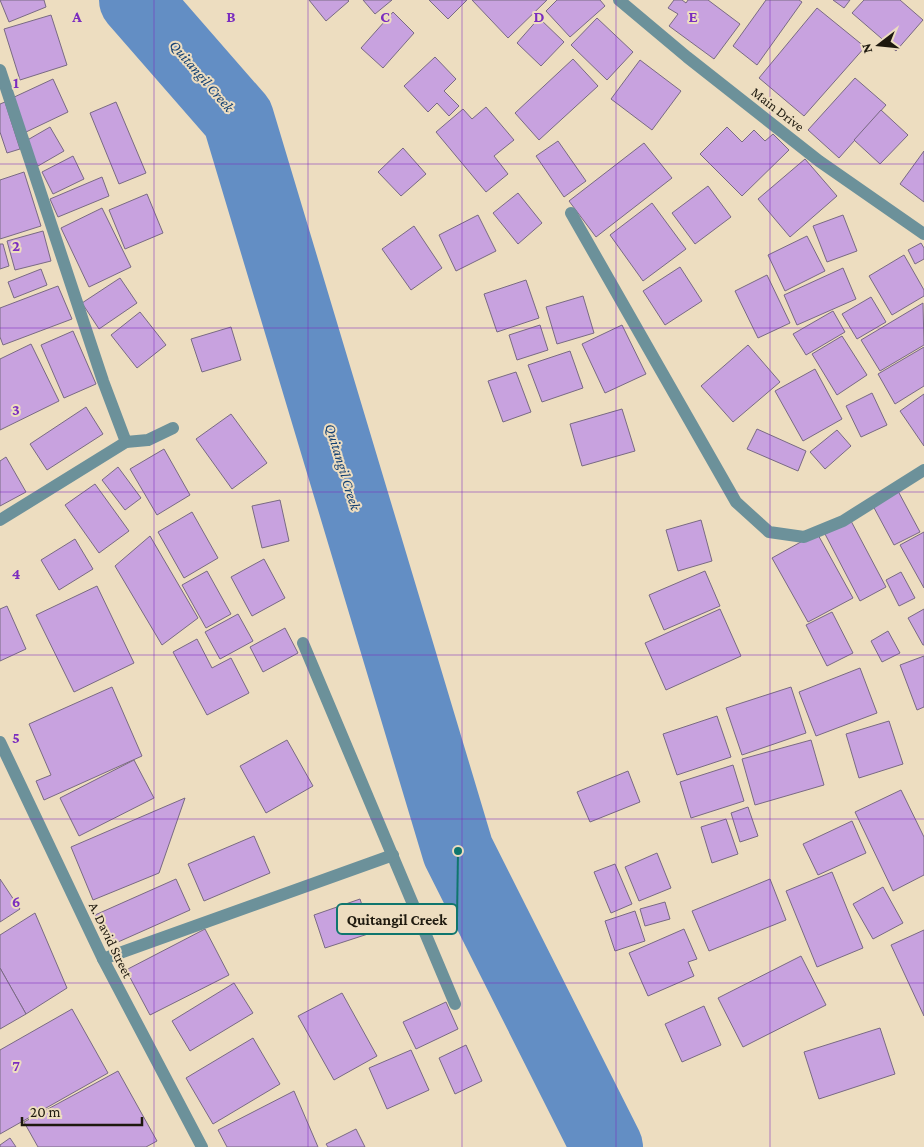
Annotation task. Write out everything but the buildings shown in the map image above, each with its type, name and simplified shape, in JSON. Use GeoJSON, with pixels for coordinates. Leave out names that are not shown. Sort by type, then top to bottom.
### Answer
{"type":"FeatureCollection","features":[{"type":"Feature","properties":{"kind":"street","name":"Main Drive"},"geometry":{"type":"LineString","coordinates":[[619,0],[686,57],[818,161],[924,234]]}},
{"type":"Feature","properties":{"kind":"street"},"geometry":{"type":"LineString","coordinates":[[0,70],[103,380],[126,442]]}},
{"type":"Feature","properties":{"kind":"street"},"geometry":{"type":"LineString","coordinates":[[571,213],[736,502],[770,532],[804,537],[843,520],[924,470]]}},
{"type":"Feature","properties":{"kind":"street"},"geometry":{"type":"LineString","coordinates":[[0,520],[126,442],[148,440],[173,428]]}},
{"type":"Feature","properties":{"kind":"street"},"geometry":{"type":"LineString","coordinates":[[303,643],[455,1004]]}},
{"type":"Feature","properties":{"kind":"street","name":"A. David Street"},"geometry":{"type":"LineString","coordinates":[[0,742],[103,959],[202,1147]]}},
{"type":"Feature","properties":{"kind":"street"},"geometry":{"type":"LineString","coordinates":[[103,959],[393,855]]}},
{"type":"Feature","properties":{"kind":"waterway","name":"Quitangil Creek"},"geometry":{"type":"LineString","coordinates":[[135,0],[238,118],[458,851],[607,1147]]}},
{"type":"Feature","properties":{"kind":"place","name":"Quitangil Creek"},"geometry":{"type":"Point","coordinates":[458,851]}}]}
